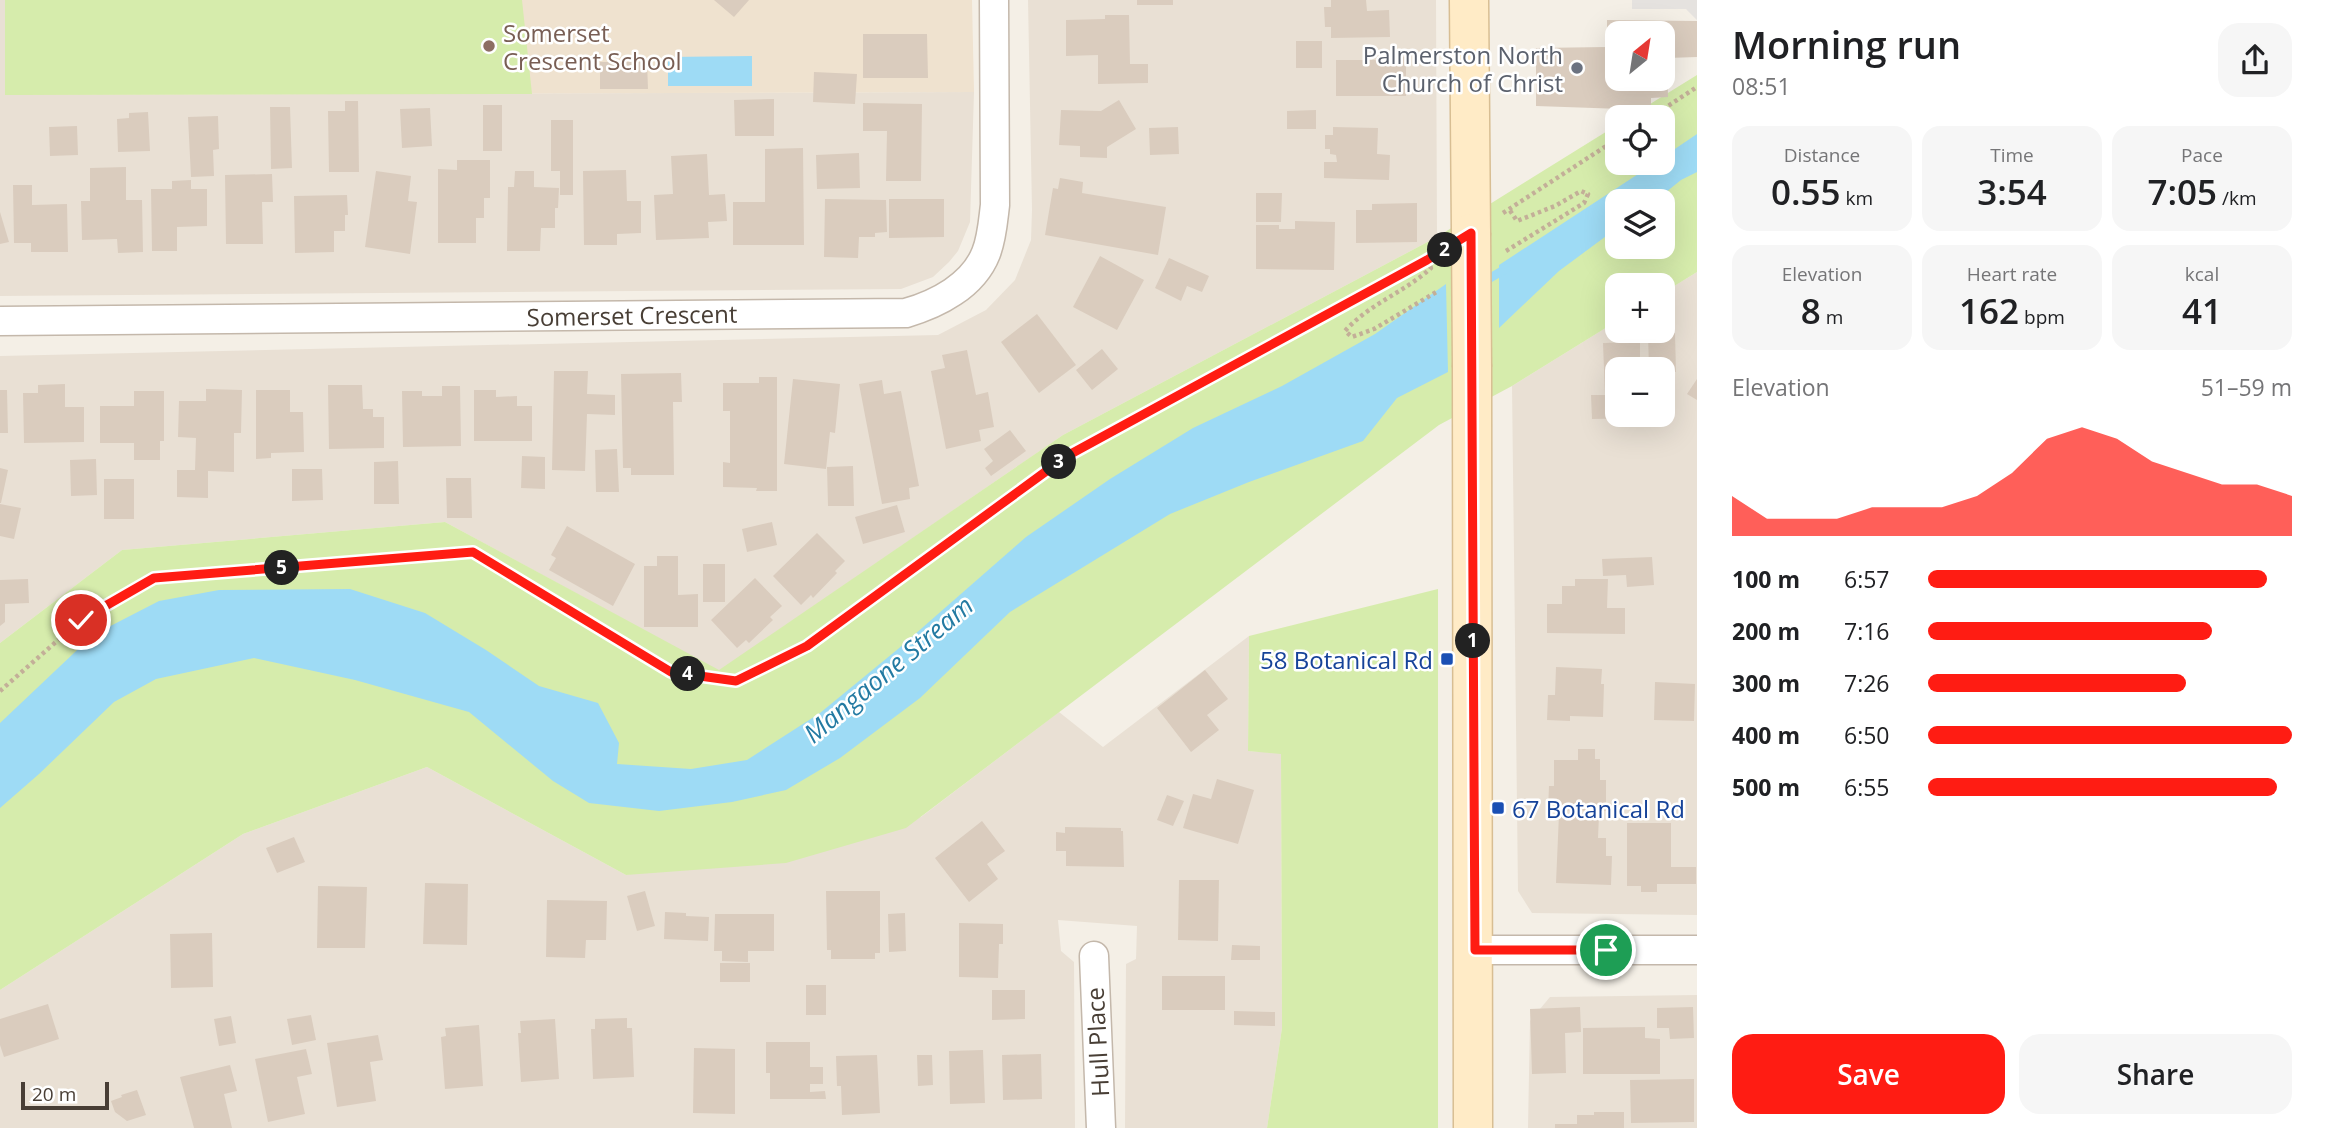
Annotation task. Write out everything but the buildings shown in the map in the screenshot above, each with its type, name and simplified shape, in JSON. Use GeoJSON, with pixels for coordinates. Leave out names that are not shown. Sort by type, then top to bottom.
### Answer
{"type":"FeatureCollection","features":[{"type":"Feature","properties":{"kind":"main road"},"geometry":{"type":"LineString","coordinates":[[1469,0],[1475,950],[1473,1128]]}},
{"type":"Feature","properties":{"kind":"street","name":"Somerset Crescent"},"geometry":{"type":"LineString","coordinates":[[0,321],[906,313],[931,306],[972,276],[985,255],[992,229],[995,205],[994,0]]}},
{"type":"Feature","properties":{"kind":"street"},"geometry":{"type":"LineString","coordinates":[[1475,950],[1697,950]]}},
{"type":"Feature","properties":{"kind":"street","name":"Hull Place"},"geometry":{"type":"LineString","coordinates":[[1094,956],[1101,1128]]}},
{"type":"Feature","properties":{"kind":"path"},"geometry":{"type":"LineString","coordinates":[[1669,105],[1697,87]]}},
{"type":"Feature","properties":{"kind":"path"},"geometry":{"type":"LineString","coordinates":[[0,691],[81,620],[154,578],[473,552],[671,672],[736,681],[807,646],[1067,456],[1427,260],[1605,147]]}},
{"type":"Feature","properties":{"kind":"shaded area"},"geometry":{"type":"Polygon","coordinates":[[[0,0],[5,0],[5,95],[974,92],[970,222],[958,251],[949,262],[933,277],[901,289],[0,296],[0,0]]]}},
{"type":"Feature","properties":{"kind":"shaded area","name":"Somerset Crescent School"},"geometry":{"type":"Polygon","coordinates":[[[5,0],[972,0],[974,92],[5,95],[5,0]]]}},
{"type":"Feature","properties":{"kind":"shaded area"},"geometry":{"type":"Polygon","coordinates":[[[1028,0],[1436,0],[1437,237],[1063,435],[719,671],[445,522],[122,550],[0,643],[0,356],[938,335],[986,310],[1015,280],[1031,240],[1028,0]]]}},
{"type":"Feature","properties":{"kind":"shaded area"},"geometry":{"type":"Polygon","coordinates":[[[1632,0],[1697,0],[1697,20],[1686,9],[1632,9],[1632,0]]]}},
{"type":"Feature","properties":{"kind":"shaded area"},"geometry":{"type":"Polygon","coordinates":[[[1697,272],[1697,915],[1532,913],[1518,891],[1512,386],[1605,328],[1605,343],[1675,343],[1675,286],[1697,272]]]}},
{"type":"Feature","properties":{"kind":"shaded area"},"geometry":{"type":"Polygon","coordinates":[[[1249,636],[1248,751],[1281,753],[1282,1028],[1267,1128],[1125,1128],[1126,964],[1136,959],[1137,926],[1058,920],[1061,951],[1074,962],[1075,1128],[0,1128],[0,990],[243,834],[427,767],[626,875],[921,817],[1059,712],[1103,747],[1249,636]]]}},
{"type":"Feature","properties":{"kind":"shaded area"},"geometry":{"type":"Polygon","coordinates":[[[1697,995],[1697,1128],[1528,1128],[1530,1021],[1550,997],[1697,995]]]}},
{"type":"Feature","properties":{"kind":"green space"},"geometry":{"type":"Polygon","coordinates":[[[5,0],[522,0],[532,94],[5,95],[5,0]]]}},
{"type":"Feature","properties":{"kind":"green space"},"geometry":{"type":"Polygon","coordinates":[[[1697,75],[1697,272],[1675,286],[1675,273],[1605,273],[1605,328],[1512,386],[1439,425],[906,828],[786,863],[626,875],[427,767],[243,834],[0,990],[0,643],[122,550],[445,522],[719,670],[1063,435],[1437,237],[1605,132],[1605,175],[1675,175],[1675,105],[1648,105],[1697,75]]]}},
{"type":"Feature","properties":{"kind":"green space"},"geometry":{"type":"Polygon","coordinates":[[[1438,589],[1438,1128],[1267,1128],[1282,1028],[1281,754],[1248,751],[1249,636],[1438,589]]]}},
{"type":"Feature","properties":{"kind":"water"},"geometry":{"type":"Polygon","coordinates":[[[752,56],[752,86],[668,86],[668,57],[752,56]]]}},
{"type":"Feature","properties":{"kind":"water"},"geometry":{"type":"Polygon","coordinates":[[[1697,134],[1697,172],[1670,189],[1615,189],[1637,175],[1675,175],[1675,149],[1697,134]]]}},
{"type":"Feature","properties":{"kind":"water"},"geometry":{"type":"Polygon","coordinates":[[[1605,196],[1605,237],[1559,271],[1499,328],[1499,265],[1605,196]]]}},
{"type":"Feature","properties":{"kind":"water"},"geometry":{"type":"Polygon","coordinates":[[[1446,284],[1448,372],[1397,398],[1363,441],[1170,514],[1010,612],[920,698],[840,758],[786,790],[732,802],[659,811],[589,803],[553,781],[469,712],[355,680],[254,658],[156,679],[114,702],[0,808],[0,723],[93,635],[159,601],[219,590],[350,589],[425,613],[539,686],[598,703],[619,743],[617,764],[691,769],[747,760],[820,713],[1026,537],[1110,479],[1193,428],[1282,386],[1375,334],[1446,284]]]}},
{"type":"Feature","properties":{"kind":"waterway","name":"Mangaone Stream"},"geometry":{"type":"LineString","coordinates":[[1480,284],[1507,268]]}},
{"type":"Feature","properties":{"kind":"place","name":"Somerset Crescent School"},"geometry":{"type":"Point","coordinates":[489,46]}},
{"type":"Feature","properties":{"kind":"place","name":"Palmerston North Church of Christ"},"geometry":{"type":"Point","coordinates":[1577,68]}},
{"type":"Feature","properties":{"kind":"place","name":"58 Botanical Rd"},"geometry":{"type":"Point","coordinates":[1447,659]}},
{"type":"Feature","properties":{"kind":"place","name":"67 Botanical Rd"},"geometry":{"type":"Point","coordinates":[1498,808]}},
{"type":"Feature","properties":{"kind":"route"},"geometry":{"type":"LineString","coordinates":[[81,620],[154,578],[473,552],[671,672],[736,681],[807,646],[1067,456],[1427,260],[1471,233],[1475,950],[1606,950]]}}]}
